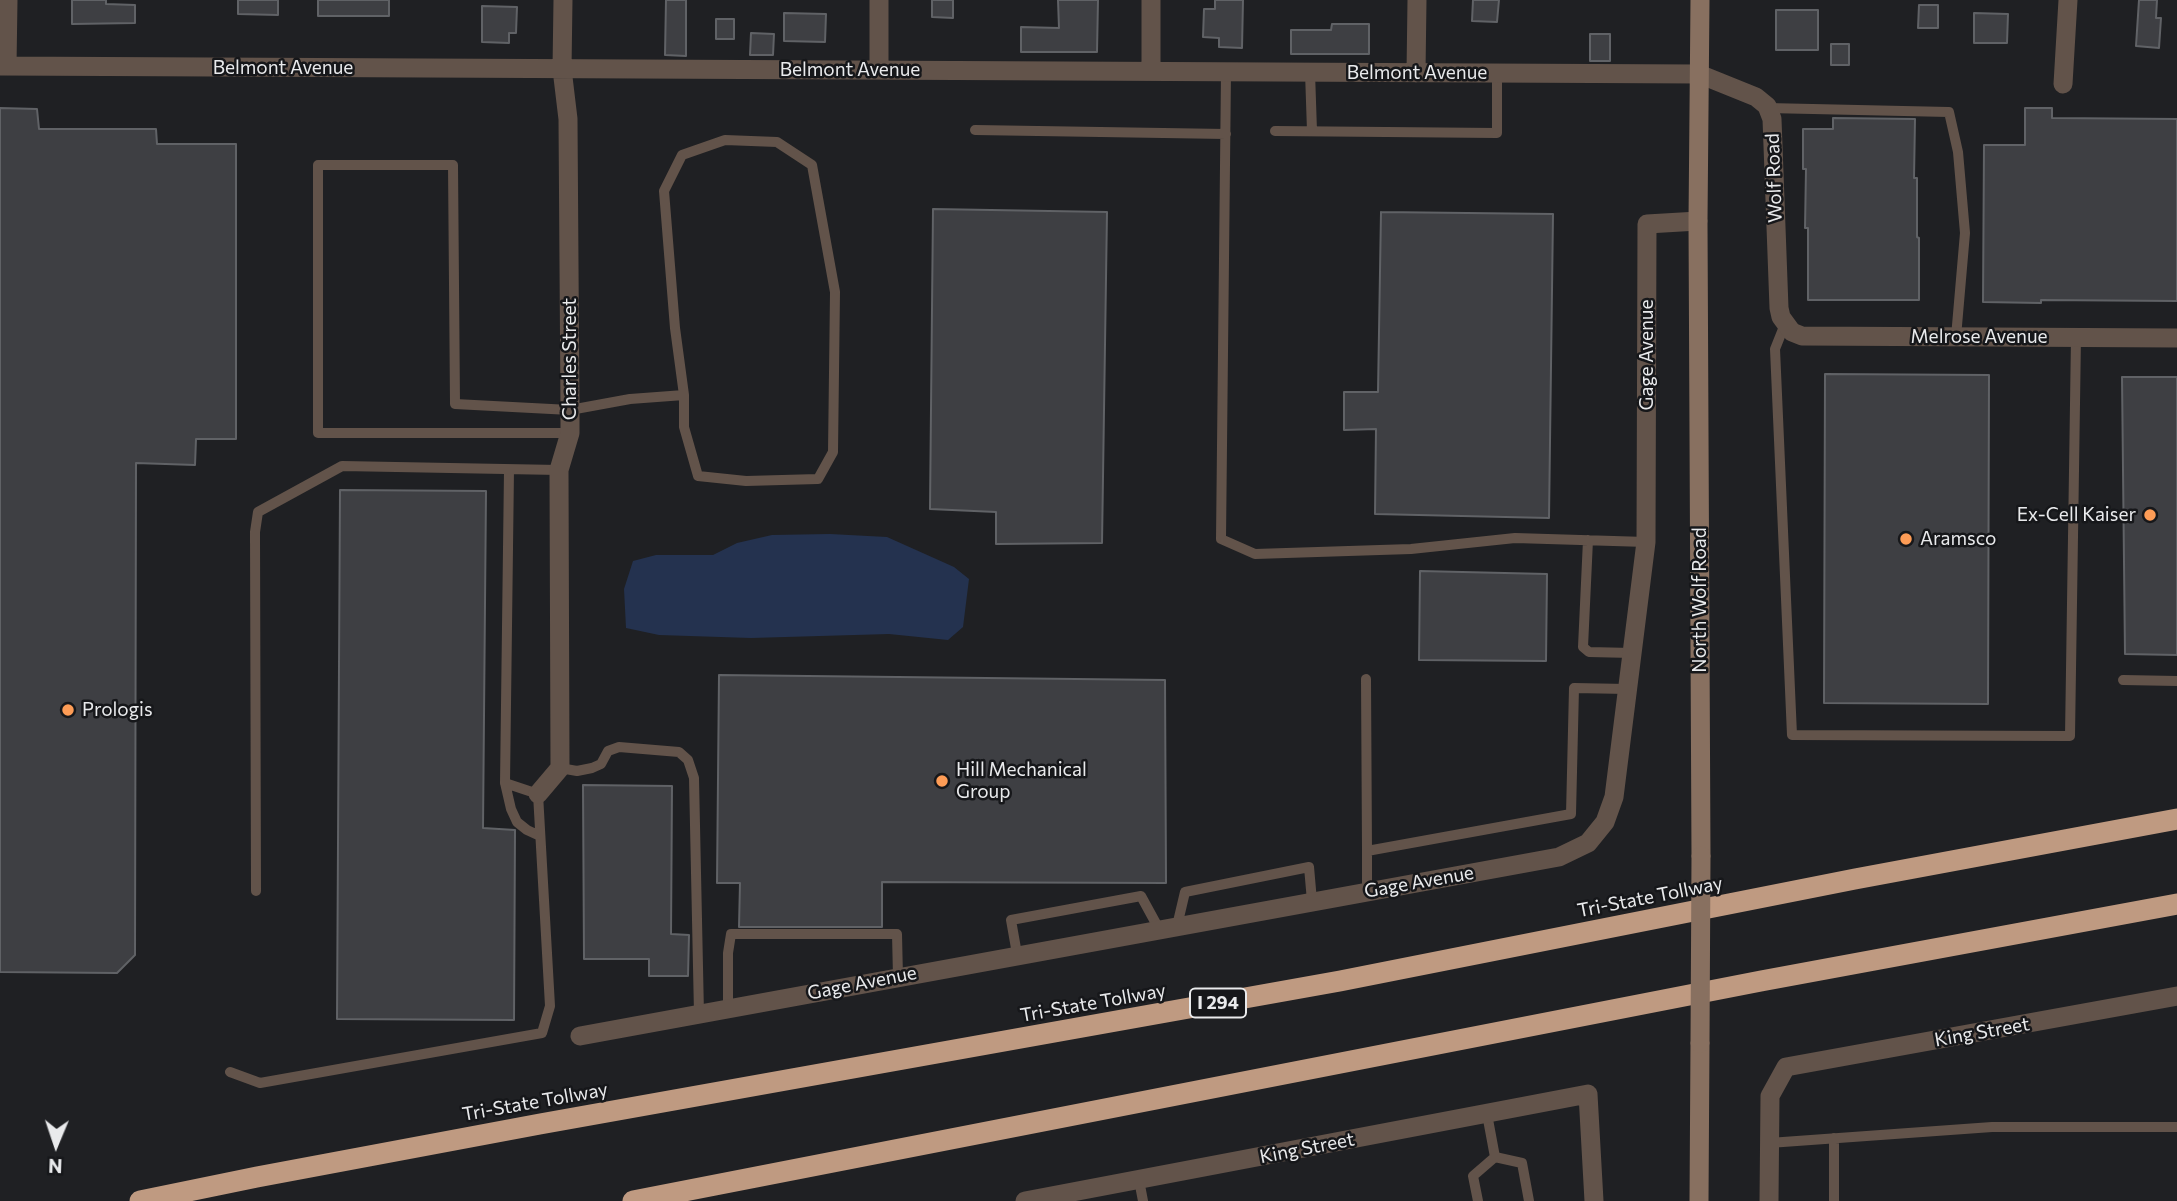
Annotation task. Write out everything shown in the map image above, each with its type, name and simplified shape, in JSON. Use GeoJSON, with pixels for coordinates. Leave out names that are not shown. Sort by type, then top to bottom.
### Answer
{"type":"FeatureCollection","features":[{"type":"Feature","properties":{"kind":"highway","name":"Tri-State Tollway"},"geometry":{"type":"LineString","coordinates":[[140,1201],[527,1127],[1340,981],[1855,879],[2177,819]]}},
{"type":"Feature","properties":{"kind":"highway"},"geometry":{"type":"LineString","coordinates":[[633,1201],[1734,986],[2177,904]]}},
{"type":"Feature","properties":{"kind":"main road","name":"North Wolf Road"},"geometry":{"type":"LineString","coordinates":[[1699,1201],[1700,0]]}},
{"type":"Feature","properties":{"kind":"street"},"geometry":{"type":"LineString","coordinates":[[4,66],[8,0]]}},
{"type":"Feature","properties":{"kind":"street","name":"Charles Street"},"geometry":{"type":"LineString","coordinates":[[561,768],[559,470],[570,433],[568,119],[562,69],[563,0]]}},
{"type":"Feature","properties":{"kind":"street"},"geometry":{"type":"LineString","coordinates":[[878,70],[879,0]]}},
{"type":"Feature","properties":{"kind":"street"},"geometry":{"type":"LineString","coordinates":[[1151,0],[1151,71]]}},
{"type":"Feature","properties":{"kind":"street"},"geometry":{"type":"LineString","coordinates":[[1416,73],[1417,0]]}},
{"type":"Feature","properties":{"kind":"street"},"geometry":{"type":"LineString","coordinates":[[2063,84],[2068,0]]}},
{"type":"Feature","properties":{"kind":"street","name":"Belmont Avenue"},"geometry":{"type":"LineString","coordinates":[[4,66],[1699,74]]}},
{"type":"Feature","properties":{"kind":"street","name":"Wolf Road"},"geometry":{"type":"LineString","coordinates":[[1699,74],[1756,97],[1768,108],[1772,119],[1779,308],[1785,324]]}},
{"type":"Feature","properties":{"kind":"street","name":"Gage Avenue"},"geometry":{"type":"LineString","coordinates":[[580,1036],[1559,857],[1588,843],[1605,822],[1614,797],[1646,542],[1647,224],[1698,221]]}},
{"type":"Feature","properties":{"kind":"street","name":"Melrose Avenue"},"geometry":{"type":"LineString","coordinates":[[1785,324],[1802,336],[2177,338]]}},
{"type":"Feature","properties":{"kind":"street"},"geometry":{"type":"LineString","coordinates":[[538,794],[561,768]]}},
{"type":"Feature","properties":{"kind":"street","name":"King Street"},"geometry":{"type":"LineString","coordinates":[[1769,1143],[1769,1096],[1786,1067],[2177,996]]}},
{"type":"Feature","properties":{"kind":"street","name":"King Street"},"geometry":{"type":"LineString","coordinates":[[1026,1201],[1588,1094],[1594,1201]]}},
{"type":"Feature","properties":{"kind":"street"},"geometry":{"type":"LineString","coordinates":[[1769,1143],[1769,1201]]}},
{"type":"Feature","properties":{"kind":"lane"},"geometry":{"type":"LineString","coordinates":[[1226,72],[1221,539],[1255,554],[1411,549],[1515,538],[1646,542]]}},
{"type":"Feature","properties":{"kind":"lane"},"geometry":{"type":"LineString","coordinates":[[1310,72],[1312,131]]}},
{"type":"Feature","properties":{"kind":"lane"},"geometry":{"type":"LineString","coordinates":[[1276,131],[1497,133],[1497,73]]}},
{"type":"Feature","properties":{"kind":"lane"},"geometry":{"type":"LineString","coordinates":[[1768,108],[1950,112],[1958,152],[1965,233],[1956,337]]}},
{"type":"Feature","properties":{"kind":"lane"},"geometry":{"type":"LineString","coordinates":[[975,130],[1226,134]]}},
{"type":"Feature","properties":{"kind":"lane"},"geometry":{"type":"LineString","coordinates":[[725,140],[777,142],[812,165],[824,228],[835,292],[833,452],[818,479],[746,481],[698,477],[684,427],[684,395],[675,328],[664,191],[682,155],[725,140]]}},
{"type":"Feature","properties":{"kind":"lane"},"geometry":{"type":"LineString","coordinates":[[570,433],[318,433],[318,165],[453,165],[456,404],[570,410],[630,399],[684,395]]}},
{"type":"Feature","properties":{"kind":"lane"},"geometry":{"type":"LineString","coordinates":[[1785,324],[1775,349],[1792,735],[2070,736],[2076,337]]}},
{"type":"Feature","properties":{"kind":"lane"},"geometry":{"type":"LineString","coordinates":[[256,891],[258,512],[342,466],[559,470]]}},
{"type":"Feature","properties":{"kind":"lane"},"geometry":{"type":"LineString","coordinates":[[509,470],[505,783],[517,822],[540,836]]}},
{"type":"Feature","properties":{"kind":"lane"},"geometry":{"type":"LineString","coordinates":[[1587,540],[1583,647],[1589,652],[1632,653]]}},
{"type":"Feature","properties":{"kind":"lane"},"geometry":{"type":"LineString","coordinates":[[1366,679],[1367,891]]}},
{"type":"Feature","properties":{"kind":"lane"},"geometry":{"type":"LineString","coordinates":[[2123,680],[2177,681]]}},
{"type":"Feature","properties":{"kind":"lane"},"geometry":{"type":"LineString","coordinates":[[1367,850],[1571,814],[1574,688],[1627,689]]}},
{"type":"Feature","properties":{"kind":"lane"},"geometry":{"type":"LineString","coordinates":[[561,768],[577,771],[592,768],[601,764],[608,751],[619,747],[679,752],[688,760],[695,778],[699,1014]]}},
{"type":"Feature","properties":{"kind":"lane"},"geometry":{"type":"LineString","coordinates":[[230,1072],[260,1083],[542,1033],[550,1006],[538,794],[505,783]]}},
{"type":"Feature","properties":{"kind":"lane"},"geometry":{"type":"LineString","coordinates":[[1017,954],[1011,920],[1141,896],[1168,927],[1185,892],[1309,867],[1312,901]]}},
{"type":"Feature","properties":{"kind":"lane"},"geometry":{"type":"LineString","coordinates":[[728,1008],[728,953],[731,934],[897,934],[898,977]]}},
{"type":"Feature","properties":{"kind":"lane"},"geometry":{"type":"LineString","coordinates":[[1487,1114],[1495,1157]]}},
{"type":"Feature","properties":{"kind":"lane"},"geometry":{"type":"LineString","coordinates":[[1769,1143],[1992,1127],[2177,1127]]}},
{"type":"Feature","properties":{"kind":"lane"},"geometry":{"type":"LineString","coordinates":[[1834,1138],[1834,1201]]}},
{"type":"Feature","properties":{"kind":"lane"},"geometry":{"type":"LineString","coordinates":[[1478,1201],[1473,1176],[1495,1157]]}},
{"type":"Feature","properties":{"kind":"lane"},"geometry":{"type":"LineString","coordinates":[[1495,1157],[1522,1163],[1529,1201]]}},
{"type":"Feature","properties":{"kind":"lane"},"geometry":{"type":"LineString","coordinates":[[1139,1180],[1143,1201]]}},
{"type":"Feature","properties":{"kind":"water"},"geometry":{"type":"Polygon","coordinates":[[[772,535],[887,537],[954,567],[969,579],[963,627],[948,640],[889,634],[751,638],[659,635],[626,628],[624,589],[633,561],[656,555],[713,555],[737,543],[772,535]]]}},
{"type":"Feature","properties":{"kind":"building"},"geometry":{"type":"Polygon","coordinates":[[[72,0],[106,0],[106,4],[135,5],[135,23],[72,24],[72,0]]]}},
{"type":"Feature","properties":{"kind":"building"},"geometry":{"type":"Polygon","coordinates":[[[238,0],[278,0],[278,15],[238,14],[238,0]]]}},
{"type":"Feature","properties":{"kind":"building"},"geometry":{"type":"Polygon","coordinates":[[[318,0],[389,0],[389,16],[318,16],[318,0]]]}},
{"type":"Feature","properties":{"kind":"building"},"geometry":{"type":"Polygon","coordinates":[[[666,0],[686,0],[686,56],[665,55],[666,0]]]}},
{"type":"Feature","properties":{"kind":"building"},"geometry":{"type":"Polygon","coordinates":[[[932,0],[953,0],[953,18],[932,17],[932,0]]]}},
{"type":"Feature","properties":{"kind":"building"},"geometry":{"type":"Polygon","coordinates":[[[1058,0],[1098,0],[1097,52],[1021,52],[1021,27],[1059,28],[1058,0]]]}},
{"type":"Feature","properties":{"kind":"building"},"geometry":{"type":"Polygon","coordinates":[[[1215,0],[1243,0],[1242,48],[1219,47],[1219,38],[1203,37],[1204,9],[1215,9],[1215,0]]]}},
{"type":"Feature","properties":{"kind":"building"},"geometry":{"type":"Polygon","coordinates":[[[1473,0],[1499,0],[1497,22],[1472,21],[1473,0]]]}},
{"type":"Feature","properties":{"kind":"building"},"geometry":{"type":"Polygon","coordinates":[[[2139,0],[2157,0],[2156,18],[2161,18],[2159,48],[2136,46],[2139,0]]]}},
{"type":"Feature","properties":{"kind":"building"},"geometry":{"type":"Polygon","coordinates":[[[1919,5],[1938,5],[1938,28],[1918,28],[1919,5]]]}},
{"type":"Feature","properties":{"kind":"building"},"geometry":{"type":"Polygon","coordinates":[[[482,6],[517,7],[516,33],[509,33],[509,43],[482,42],[482,6]]]}},
{"type":"Feature","properties":{"kind":"building"},"geometry":{"type":"Polygon","coordinates":[[[1776,10],[1818,10],[1818,50],[1776,50],[1776,10]]]}},
{"type":"Feature","properties":{"kind":"building"},"geometry":{"type":"Polygon","coordinates":[[[784,13],[826,14],[825,42],[784,41],[784,13]]]}},
{"type":"Feature","properties":{"kind":"building"},"geometry":{"type":"Polygon","coordinates":[[[1974,13],[2008,14],[2007,43],[1974,43],[1974,13]]]}},
{"type":"Feature","properties":{"kind":"building"},"geometry":{"type":"Polygon","coordinates":[[[716,19],[734,19],[734,39],[716,39],[716,19]]]}},
{"type":"Feature","properties":{"kind":"building"},"geometry":{"type":"Polygon","coordinates":[[[1332,24],[1369,24],[1369,54],[1291,54],[1291,30],[1331,30],[1332,24]]]}},
{"type":"Feature","properties":{"kind":"building"},"geometry":{"type":"Polygon","coordinates":[[[751,33],[774,34],[773,55],[750,55],[751,33]]]}},
{"type":"Feature","properties":{"kind":"building"},"geometry":{"type":"Polygon","coordinates":[[[1590,34],[1610,34],[1610,61],[1590,61],[1590,34]]]}},
{"type":"Feature","properties":{"kind":"building"},"geometry":{"type":"Polygon","coordinates":[[[1831,44],[1849,44],[1849,65],[1831,65],[1831,44]]]}},
{"type":"Feature","properties":{"kind":"building","name":"Prologis"},"geometry":{"type":"Polygon","coordinates":[[[0,108],[37,109],[39,129],[156,129],[157,144],[236,144],[236,439],[196,439],[195,465],[136,463],[135,955],[117,973],[0,972],[0,108]]]}},
{"type":"Feature","properties":{"kind":"building"},"geometry":{"type":"Polygon","coordinates":[[[2025,108],[2052,108],[2052,118],[2177,119],[2177,301],[1983,302],[1984,145],[2025,145],[2025,108]]]}},
{"type":"Feature","properties":{"kind":"building"},"geometry":{"type":"Polygon","coordinates":[[[1833,118],[1915,119],[1914,178],[1917,178],[1919,300],[1808,300],[1808,228],[1805,228],[1806,169],[1803,169],[1803,129],[1833,129],[1833,118]]]}},
{"type":"Feature","properties":{"kind":"building"},"geometry":{"type":"Polygon","coordinates":[[[933,209],[1107,212],[1102,543],[996,544],[996,512],[930,509],[933,209]]]}},
{"type":"Feature","properties":{"kind":"building"},"geometry":{"type":"Polygon","coordinates":[[[1381,212],[1553,214],[1549,518],[1375,514],[1376,429],[1344,430],[1344,392],[1378,392],[1381,212]]]}},
{"type":"Feature","properties":{"kind":"building","name":"Aramsco"},"geometry":{"type":"Polygon","coordinates":[[[1825,374],[1989,375],[1988,704],[1824,703],[1825,374]]]}},
{"type":"Feature","properties":{"kind":"building","name":"Ex-Cell Kaiser"},"geometry":{"type":"Polygon","coordinates":[[[2122,377],[2177,377],[2177,655],[2125,654],[2122,377]]]}},
{"type":"Feature","properties":{"kind":"building"},"geometry":{"type":"Polygon","coordinates":[[[340,490],[486,491],[483,828],[515,830],[514,1020],[337,1019],[340,490]]]}},
{"type":"Feature","properties":{"kind":"building"},"geometry":{"type":"Polygon","coordinates":[[[1420,571],[1547,574],[1546,661],[1419,660],[1420,571]]]}},
{"type":"Feature","properties":{"kind":"building","name":"Hill Mechanical Group"},"geometry":{"type":"Polygon","coordinates":[[[719,675],[1165,680],[1166,883],[882,882],[882,927],[739,927],[740,883],[717,883],[719,675]]]}},
{"type":"Feature","properties":{"kind":"building"},"geometry":{"type":"Polygon","coordinates":[[[583,785],[672,786],[671,934],[689,935],[688,976],[649,976],[649,959],[584,959],[583,785]]]}},
{"type":"Feature","properties":{"kind":"place","name":"Ex-Cell Kaiser"},"geometry":{"type":"Point","coordinates":[2150,515]}},
{"type":"Feature","properties":{"kind":"place","name":"Aramsco"},"geometry":{"type":"Point","coordinates":[1906,539]}},
{"type":"Feature","properties":{"kind":"place","name":"Prologis"},"geometry":{"type":"Point","coordinates":[68,710]}},
{"type":"Feature","properties":{"kind":"place","name":"Hill Mechanical Group"},"geometry":{"type":"Point","coordinates":[942,781]}}]}
